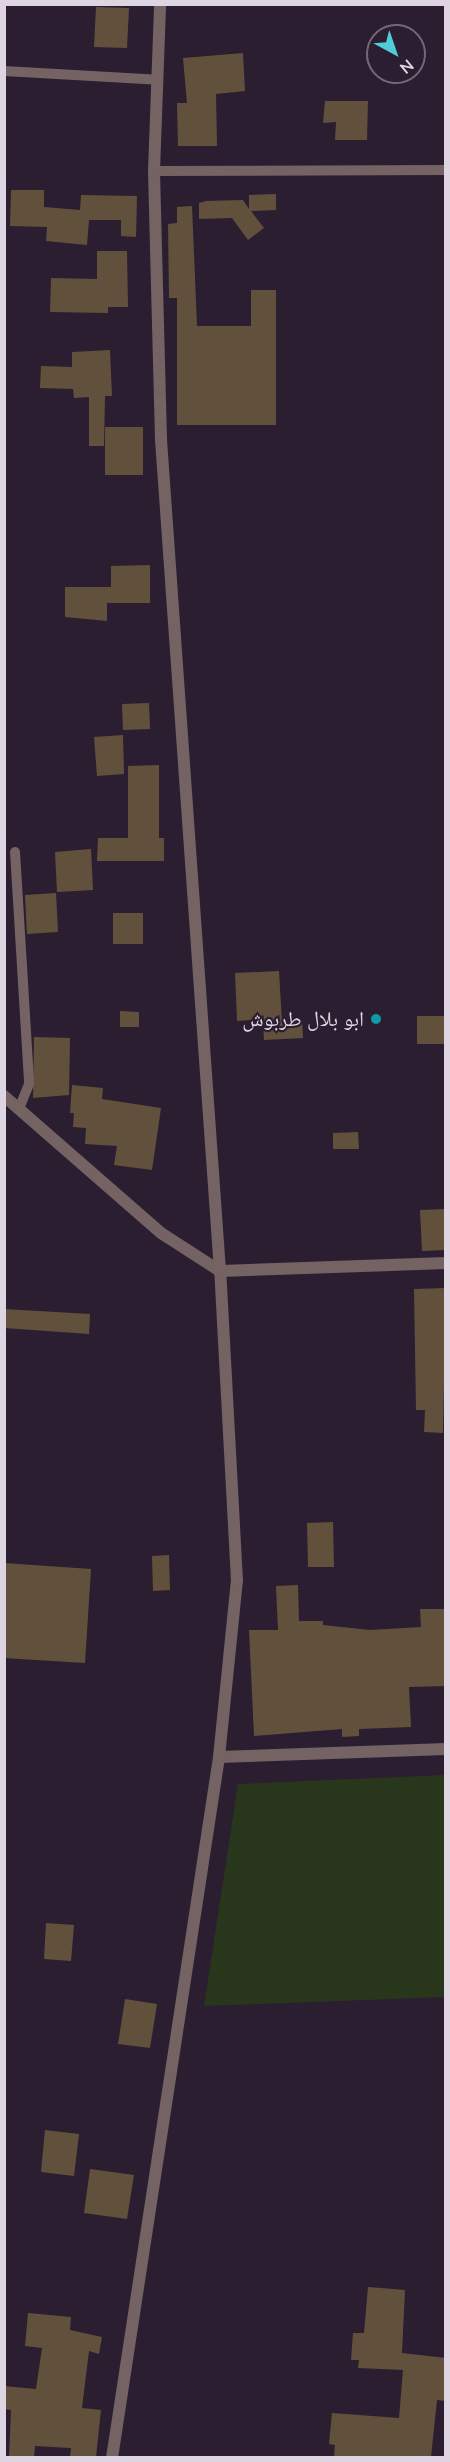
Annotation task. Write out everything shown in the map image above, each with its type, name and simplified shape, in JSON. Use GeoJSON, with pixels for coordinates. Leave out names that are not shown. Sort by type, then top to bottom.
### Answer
{"type":"FeatureCollection","features":[{"type":"Feature","properties":{"kind":"street"},"geometry":{"type":"LineString","coordinates":[[112,2457],[219,1757],[237,1581],[220,1271],[161,439],[154,171],[160,4]]}},
{"type":"Feature","properties":{"kind":"street"},"geometry":{"type":"LineString","coordinates":[[4,1096],[161,1233],[220,1271],[446,1263]]}},
{"type":"Feature","properties":{"kind":"street"},"geometry":{"type":"LineString","coordinates":[[219,1757],[446,1749]]}},
{"type":"Feature","properties":{"kind":"lane"},"geometry":{"type":"LineString","coordinates":[[4,71],[158,80]]}},
{"type":"Feature","properties":{"kind":"lane"},"geometry":{"type":"LineString","coordinates":[[154,171],[446,170]]}},
{"type":"Feature","properties":{"kind":"lane"},"geometry":{"type":"LineString","coordinates":[[15,852],[29,1084],[19,1108]]}},
{"type":"Feature","properties":{"kind":"green space"},"geometry":{"type":"Polygon","coordinates":[[[445,1775],[445,1997],[204,2006],[238,1784],[445,1775]]]}},
{"type":"Feature","properties":{"kind":"building"},"geometry":{"type":"Polygon","coordinates":[[[96,7],[129,8],[127,48],[94,47],[96,7]]]}},
{"type":"Feature","properties":{"kind":"building"},"geometry":{"type":"Polygon","coordinates":[[[243,53],[245,91],[216,94],[217,146],[178,146],[177,103],[187,103],[183,58],[243,53]]]}},
{"type":"Feature","properties":{"kind":"building"},"geometry":{"type":"Polygon","coordinates":[[[325,101],[368,101],[367,140],[335,140],[336,122],[323,123],[325,101]]]}},
{"type":"Feature","properties":{"kind":"building"},"geometry":{"type":"Polygon","coordinates":[[[11,190],[44,190],[44,207],[80,210],[81,195],[137,196],[136,237],[121,236],[121,220],[89,220],[87,245],[46,241],[47,227],[10,226],[11,190]]]}},
{"type":"Feature","properties":{"kind":"building"},"geometry":{"type":"Polygon","coordinates":[[[276,194],[276,210],[251,211],[264,228],[248,240],[232,218],[199,219],[199,203],[243,200],[249,209],[249,195],[276,194]]]}},
{"type":"Feature","properties":{"kind":"building"},"geometry":{"type":"Polygon","coordinates":[[[192,206],[197,326],[251,326],[251,290],[276,290],[276,425],[177,425],[177,298],[169,298],[168,224],[177,223],[177,207],[192,206]]]}},
{"type":"Feature","properties":{"kind":"building"},"geometry":{"type":"Polygon","coordinates":[[[97,251],[127,251],[128,307],[108,307],[108,313],[50,312],[51,278],[97,279],[97,251]]]}},
{"type":"Feature","properties":{"kind":"building"},"geometry":{"type":"Polygon","coordinates":[[[110,350],[112,396],[105,396],[104,446],[89,446],[89,397],[74,398],[73,389],[40,388],[41,366],[72,367],[72,352],[110,350]]]}},
{"type":"Feature","properties":{"kind":"building"},"geometry":{"type":"Polygon","coordinates":[[[105,427],[143,427],[143,475],[105,475],[105,427]]]}},
{"type":"Feature","properties":{"kind":"building"},"geometry":{"type":"Polygon","coordinates":[[[150,565],[150,603],[107,603],[107,621],[65,617],[65,587],[111,587],[111,566],[150,565]]]}},
{"type":"Feature","properties":{"kind":"building"},"geometry":{"type":"Polygon","coordinates":[[[149,703],[150,729],[123,730],[122,704],[149,703]]]}},
{"type":"Feature","properties":{"kind":"building"},"geometry":{"type":"Polygon","coordinates":[[[123,735],[124,774],[97,776],[94,737],[123,735]]]}},
{"type":"Feature","properties":{"kind":"building"},"geometry":{"type":"Polygon","coordinates":[[[159,765],[159,838],[164,838],[164,861],[97,861],[98,838],[128,838],[128,766],[159,765]]]}},
{"type":"Feature","properties":{"kind":"building"},"geometry":{"type":"Polygon","coordinates":[[[91,849],[93,890],[57,892],[55,852],[91,849]]]}},
{"type":"Feature","properties":{"kind":"building"},"geometry":{"type":"Polygon","coordinates":[[[56,893],[58,932],[27,934],[25,895],[56,893]]]}},
{"type":"Feature","properties":{"kind":"building"},"geometry":{"type":"Polygon","coordinates":[[[113,913],[143,913],[143,944],[113,944],[113,913]]]}},
{"type":"Feature","properties":{"kind":"building"},"geometry":{"type":"Polygon","coordinates":[[[279,971],[282,1022],[302,1021],[303,1038],[264,1040],[263,1019],[237,1021],[235,973],[279,971]]]}},
{"type":"Feature","properties":{"kind":"building"},"geometry":{"type":"Polygon","coordinates":[[[120,1011],[139,1012],[139,1027],[120,1027],[120,1011]]]}},
{"type":"Feature","properties":{"kind":"building"},"geometry":{"type":"Polygon","coordinates":[[[417,1016],[444,1016],[444,1044],[417,1044],[417,1016]]]}},
{"type":"Feature","properties":{"kind":"building"},"geometry":{"type":"Polygon","coordinates":[[[34,1037],[70,1038],[69,1095],[33,1098],[34,1037]]]}},
{"type":"Feature","properties":{"kind":"building"},"geometry":{"type":"Polygon","coordinates":[[[72,1085],[103,1088],[102,1099],[161,1108],[152,1170],[114,1165],[117,1146],[85,1144],[86,1128],[73,1127],[74,1113],[70,1113],[72,1085]]]}},
{"type":"Feature","properties":{"kind":"building"},"geometry":{"type":"Polygon","coordinates":[[[358,1132],[359,1149],[333,1149],[333,1133],[358,1132]]]}},
{"type":"Feature","properties":{"kind":"building"},"geometry":{"type":"Polygon","coordinates":[[[446,1209],[446,1250],[422,1251],[420,1210],[446,1209]]]}},
{"type":"Feature","properties":{"kind":"building"},"geometry":{"type":"Polygon","coordinates":[[[446,1288],[443,1433],[424,1432],[425,1410],[416,1410],[414,1289],[446,1288]]]}},
{"type":"Feature","properties":{"kind":"building"},"geometry":{"type":"Polygon","coordinates":[[[4,1309],[90,1314],[89,1334],[4,1328],[4,1309]]]}},
{"type":"Feature","properties":{"kind":"building"},"geometry":{"type":"Polygon","coordinates":[[[333,1522],[334,1567],[308,1567],[307,1523],[333,1522]]]}},
{"type":"Feature","properties":{"kind":"building"},"geometry":{"type":"Polygon","coordinates":[[[169,1555],[170,1590],[153,1591],[152,1556],[169,1555]]]}},
{"type":"Feature","properties":{"kind":"building"},"geometry":{"type":"Polygon","coordinates":[[[4,1563],[91,1569],[85,1663],[4,1658],[4,1563]]]}},
{"type":"Feature","properties":{"kind":"building"},"geometry":{"type":"Polygon","coordinates":[[[298,1585],[299,1621],[323,1621],[323,1625],[370,1630],[421,1627],[420,1609],[446,1609],[446,1686],[409,1687],[411,1727],[359,1729],[359,1736],[342,1737],[342,1729],[254,1736],[249,1630],[278,1630],[276,1586],[298,1585]]]}},
{"type":"Feature","properties":{"kind":"building"},"geometry":{"type":"Polygon","coordinates":[[[46,1923],[74,1925],[71,1961],[44,1959],[46,1923]]]}},
{"type":"Feature","properties":{"kind":"building"},"geometry":{"type":"Polygon","coordinates":[[[125,1999],[157,2004],[150,2048],[118,2044],[125,1999]]]}},
{"type":"Feature","properties":{"kind":"building"},"geometry":{"type":"Polygon","coordinates":[[[45,2130],[79,2134],[74,2176],[41,2172],[45,2130]]]}},
{"type":"Feature","properties":{"kind":"building"},"geometry":{"type":"Polygon","coordinates":[[[90,2169],[134,2175],[127,2219],[84,2213],[90,2169]]]}},
{"type":"Feature","properties":{"kind":"building"},"geometry":{"type":"Polygon","coordinates":[[[368,2287],[405,2290],[402,2353],[446,2358],[446,2401],[437,2400],[431,2457],[334,2457],[335,2445],[329,2444],[332,2413],[399,2418],[403,2370],[358,2368],[359,2360],[351,2360],[353,2333],[364,2333],[368,2287]]]}},
{"type":"Feature","properties":{"kind":"building"},"geometry":{"type":"Polygon","coordinates":[[[28,2313],[71,2317],[70,2330],[102,2337],[99,2354],[89,2351],[82,2408],[101,2410],[96,2457],[70,2457],[71,2448],[35,2446],[34,2457],[9,2457],[11,2410],[4,2409],[4,2386],[36,2389],[42,2348],[25,2346],[28,2313]]]}},
{"type":"Feature","properties":{"kind":"place","name":"ابو بلال طربوش"},"geometry":{"type":"Point","coordinates":[376,1019]}}]}
